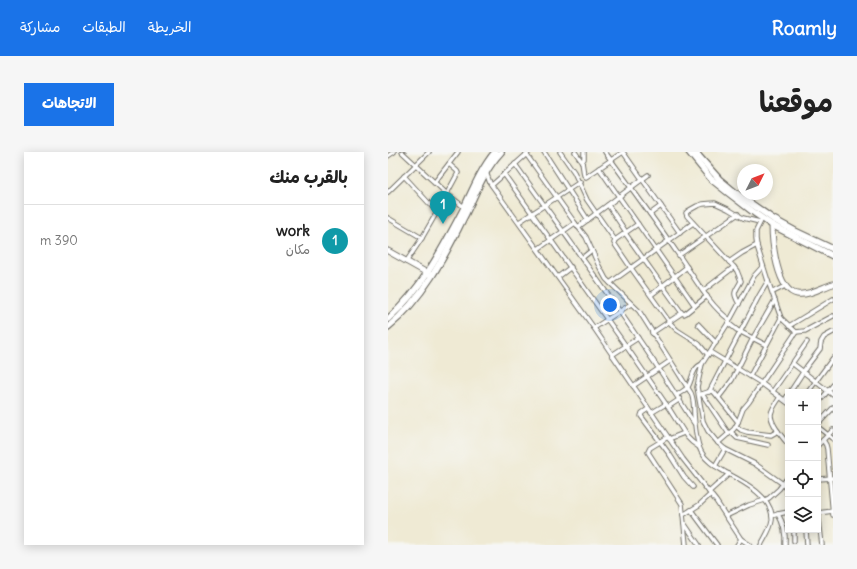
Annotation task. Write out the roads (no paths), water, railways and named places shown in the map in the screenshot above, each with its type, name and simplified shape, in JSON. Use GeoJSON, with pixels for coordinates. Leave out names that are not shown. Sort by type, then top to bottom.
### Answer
{"type":"FeatureCollection","features":[{"type":"Feature","properties":{"kind":"main road"},"geometry":{"type":"LineString","coordinates":[[388,327],[397,315],[416,298],[490,155],[498,152]]}},
{"type":"Feature","properties":{"kind":"main road"},"geometry":{"type":"LineString","coordinates":[[429,274],[463,220],[482,179],[498,152]]}},
{"type":"Feature","properties":{"kind":"main road"},"geometry":{"type":"LineString","coordinates":[[689,152],[703,170],[715,182],[761,220],[816,245],[833,249]]}},
{"type":"Feature","properties":{"kind":"main road"},"geometry":{"type":"LineString","coordinates":[[695,152],[711,171],[731,190],[773,219],[833,256]]}},
{"type":"Feature","properties":{"kind":"main road"},"geometry":{"type":"LineString","coordinates":[[388,319],[397,315]]}},
{"type":"Feature","properties":{"kind":"street"},"geometry":{"type":"LineString","coordinates":[[388,156],[394,152]]}},
{"type":"Feature","properties":{"kind":"street"},"geometry":{"type":"LineString","coordinates":[[402,152],[446,194],[464,207]]}},
{"type":"Feature","properties":{"kind":"street"},"geometry":{"type":"LineString","coordinates":[[388,192],[429,152]]}},
{"type":"Feature","properties":{"kind":"street"},"geometry":{"type":"LineString","coordinates":[[434,183],[458,152]]}},
{"type":"Feature","properties":{"kind":"street"},"geometry":{"type":"LineString","coordinates":[[544,152],[588,220]]}},
{"type":"Feature","properties":{"kind":"street"},"geometry":{"type":"LineString","coordinates":[[560,152],[580,182],[587,200],[615,240],[614,243],[676,330],[699,344],[709,354],[750,376],[785,400]]}},
{"type":"Feature","properties":{"kind":"street"},"geometry":{"type":"LineString","coordinates":[[575,152],[582,162],[585,177],[623,152],[680,233]]}},
{"type":"Feature","properties":{"kind":"street"},"geometry":{"type":"LineString","coordinates":[[582,162],[584,159],[584,152]]}},
{"type":"Feature","properties":{"kind":"street"},"geometry":{"type":"LineString","coordinates":[[605,152],[703,291],[720,312],[740,332],[766,345]]}},
{"type":"Feature","properties":{"kind":"street"},"geometry":{"type":"LineString","coordinates":[[491,184],[527,153],[556,197],[586,237],[606,279],[639,311],[688,387],[693,398],[695,424],[700,448],[704,457],[715,466],[750,486],[765,500],[772,516],[770,527],[761,545]]}},
{"type":"Feature","properties":{"kind":"street"},"geometry":{"type":"LineString","coordinates":[[406,262],[422,238],[458,172],[449,164]]}},
{"type":"Feature","properties":{"kind":"street"},"geometry":{"type":"LineString","coordinates":[[515,164],[638,338],[680,399],[695,424]]}},
{"type":"Feature","properties":{"kind":"street"},"geometry":{"type":"LineString","coordinates":[[599,168],[695,306]]}},
{"type":"Feature","properties":{"kind":"street"},"geometry":{"type":"LineString","coordinates":[[486,172],[491,184],[594,328],[668,438],[710,493],[741,539],[750,545]]}},
{"type":"Feature","properties":{"kind":"street"},"geometry":{"type":"LineString","coordinates":[[504,174],[608,319],[689,440],[700,448]]}},
{"type":"Feature","properties":{"kind":"street"},"geometry":{"type":"LineString","coordinates":[[578,227],[648,175]]}},
{"type":"Feature","properties":{"kind":"street"},"geometry":{"type":"LineString","coordinates":[[404,176],[437,212]]}},
{"type":"Feature","properties":{"kind":"street"},"geometry":{"type":"LineString","coordinates":[[482,179],[491,184]]}},
{"type":"Feature","properties":{"kind":"street"},"geometry":{"type":"LineString","coordinates":[[519,222],[580,182]]}},
{"type":"Feature","properties":{"kind":"street"},"geometry":{"type":"LineString","coordinates":[[739,304],[735,295],[735,291],[741,281],[737,271],[687,216],[687,212],[691,209],[703,204],[715,203],[728,208],[745,219],[761,220],[756,231],[757,245],[763,266],[781,318],[796,332],[805,331],[833,316]]}},
{"type":"Feature","properties":{"kind":"street"},"geometry":{"type":"LineString","coordinates":[[608,205],[625,233],[682,313]]}},
{"type":"Feature","properties":{"kind":"street"},"geometry":{"type":"LineString","coordinates":[[650,214],[661,206]]}},
{"type":"Feature","properties":{"kind":"street"},"geometry":{"type":"LineString","coordinates":[[679,255],[738,214]]}},
{"type":"Feature","properties":{"kind":"street"},"geometry":{"type":"LineString","coordinates":[[388,218],[422,238]]}},
{"type":"Feature","properties":{"kind":"street"},"geometry":{"type":"LineString","coordinates":[[538,249],[575,223]]}},
{"type":"Feature","properties":{"kind":"street"},"geometry":{"type":"LineString","coordinates":[[610,283],[644,260],[693,223]]}},
{"type":"Feature","properties":{"kind":"street"},"geometry":{"type":"LineString","coordinates":[[615,240],[638,224]]}},
{"type":"Feature","properties":{"kind":"street"},"geometry":{"type":"LineString","coordinates":[[772,225],[773,248],[785,286],[793,293],[806,294],[833,284]]}},
{"type":"Feature","properties":{"kind":"street"},"geometry":{"type":"LineString","coordinates":[[729,262],[757,245]]}},
{"type":"Feature","properties":{"kind":"street"},"geometry":{"type":"LineString","coordinates":[[582,258],[592,250]]}},
{"type":"Feature","properties":{"kind":"street"},"geometry":{"type":"LineString","coordinates":[[388,251],[429,274]]}},
{"type":"Feature","properties":{"kind":"street"},"geometry":{"type":"LineString","coordinates":[[763,266],[756,274],[729,322],[702,364],[698,383],[702,421],[718,443],[725,449],[755,464],[783,484]]}},
{"type":"Feature","properties":{"kind":"street"},"geometry":{"type":"LineString","coordinates":[[558,277],[571,267]]}},
{"type":"Feature","properties":{"kind":"street"},"geometry":{"type":"LineString","coordinates":[[651,295],[687,267]]}},
{"type":"Feature","properties":{"kind":"street"},"geometry":{"type":"LineString","coordinates":[[703,291],[734,267]]}},
{"type":"Feature","properties":{"kind":"street"},"geometry":{"type":"LineString","coordinates":[[600,284],[606,279]]}},
{"type":"Feature","properties":{"kind":"street"},"geometry":{"type":"LineString","coordinates":[[709,392],[724,361],[768,281]]}},
{"type":"Feature","properties":{"kind":"street"},"geometry":{"type":"LineString","coordinates":[[773,292],[785,286]]}},
{"type":"Feature","properties":{"kind":"street"},"geometry":{"type":"LineString","coordinates":[[652,333],[682,313],[685,313],[707,296]]}},
{"type":"Feature","properties":{"kind":"street"},"geometry":{"type":"LineString","coordinates":[[789,326],[833,299]]}},
{"type":"Feature","properties":{"kind":"street"},"geometry":{"type":"LineString","coordinates":[[719,397],[732,380],[753,338],[775,300]]}},
{"type":"Feature","properties":{"kind":"street"},"geometry":{"type":"LineString","coordinates":[[594,328],[631,304]]}},
{"type":"Feature","properties":{"kind":"street"},"geometry":{"type":"LineString","coordinates":[[750,376],[781,318]]}},
{"type":"Feature","properties":{"kind":"street"},"geometry":{"type":"LineString","coordinates":[[698,324],[716,343]]}},
{"type":"Feature","properties":{"kind":"street"},"geometry":{"type":"LineString","coordinates":[[718,443],[730,433],[737,424],[743,409],[796,332]]}},
{"type":"Feature","properties":{"kind":"street"},"geometry":{"type":"LineString","coordinates":[[792,389],[820,349],[821,342],[824,337],[833,332]]}},
{"type":"Feature","properties":{"kind":"street"},"geometry":{"type":"LineString","coordinates":[[612,355],[638,338]]}},
{"type":"Feature","properties":{"kind":"street"},"geometry":{"type":"LineString","coordinates":[[773,392],[807,342]]}},
{"type":"Feature","properties":{"kind":"street"},"geometry":{"type":"LineString","coordinates":[[810,389],[833,358]]}},
{"type":"Feature","properties":{"kind":"street"},"geometry":{"type":"LineString","coordinates":[[633,386],[670,361]]}},
{"type":"Feature","properties":{"kind":"street"},"geometry":{"type":"LineString","coordinates":[[792,363],[833,395]]}},
{"type":"Feature","properties":{"kind":"street"},"geometry":{"type":"LineString","coordinates":[[677,395],[688,387],[696,367],[702,364]]}},
{"type":"Feature","properties":{"kind":"street"},"geometry":{"type":"LineString","coordinates":[[821,400],[833,385]]}},
{"type":"Feature","properties":{"kind":"street"},"geometry":{"type":"LineString","coordinates":[[700,394],[714,392],[742,431],[771,435],[778,431]]}},
{"type":"Feature","properties":{"kind":"street"},"geometry":{"type":"LineString","coordinates":[[700,394],[730,433],[735,437],[768,446]]}},
{"type":"Feature","properties":{"kind":"street"},"geometry":{"type":"LineString","coordinates":[[780,397],[771,414],[773,422],[785,440]]}},
{"type":"Feature","properties":{"kind":"street"},"geometry":{"type":"LineString","coordinates":[[651,413],[680,399]]}},
{"type":"Feature","properties":{"kind":"street"},"geometry":{"type":"LineString","coordinates":[[821,422],[833,408]]}},
{"type":"Feature","properties":{"kind":"street"},"geometry":{"type":"LineString","coordinates":[[648,409],[642,413],[642,416],[684,477],[693,487]]}},
{"type":"Feature","properties":{"kind":"street"},"geometry":{"type":"LineString","coordinates":[[821,428],[833,440]]}},
{"type":"Feature","properties":{"kind":"street"},"geometry":{"type":"LineString","coordinates":[[833,430],[823,440],[827,449],[831,478],[833,515]]}},
{"type":"Feature","properties":{"kind":"street"},"geometry":{"type":"LineString","coordinates":[[684,433],[660,442],[648,452],[682,504],[686,545]]}},
{"type":"Feature","properties":{"kind":"street"},"geometry":{"type":"LineString","coordinates":[[715,466],[725,449]]}},
{"type":"Feature","properties":{"kind":"street"},"geometry":{"type":"LineString","coordinates":[[683,515],[702,503],[729,474]]}},
{"type":"Feature","properties":{"kind":"street"},"geometry":{"type":"LineString","coordinates":[[821,479],[831,478]]}},
{"type":"Feature","properties":{"kind":"street"},"geometry":{"type":"LineString","coordinates":[[726,516],[749,505],[765,500],[775,493],[785,481]]}},
{"type":"Feature","properties":{"kind":"street"},"geometry":{"type":"LineString","coordinates":[[691,510],[717,545]]}},
{"type":"Feature","properties":{"kind":"street"},"geometry":{"type":"LineString","coordinates":[[821,512],[833,511]]}},
{"type":"Feature","properties":{"kind":"street"},"geometry":{"type":"LineString","coordinates":[[772,516],[785,513]]}},
{"type":"Feature","properties":{"kind":"street"},"geometry":{"type":"LineString","coordinates":[[778,514],[785,531],[784,545]]}},
{"type":"Feature","properties":{"kind":"street"},"geometry":{"type":"LineString","coordinates":[[684,522],[699,545]]}},
{"type":"Feature","properties":{"kind":"street"},"geometry":{"type":"LineString","coordinates":[[794,533],[794,541]]}},
{"type":"Feature","properties":{"kind":"street"},"geometry":{"type":"LineString","coordinates":[[806,533],[807,545]]}},
{"type":"Feature","properties":{"kind":"street"},"geometry":{"type":"LineString","coordinates":[[821,533],[822,545]]}},
{"type":"Feature","properties":{"kind":"street"},"geometry":{"type":"LineString","coordinates":[[738,545],[741,539]]}},
{"type":"Feature","properties":{"kind":"place","name":"work"},"geometry":{"type":"Point","coordinates":[443,224]}}]}
